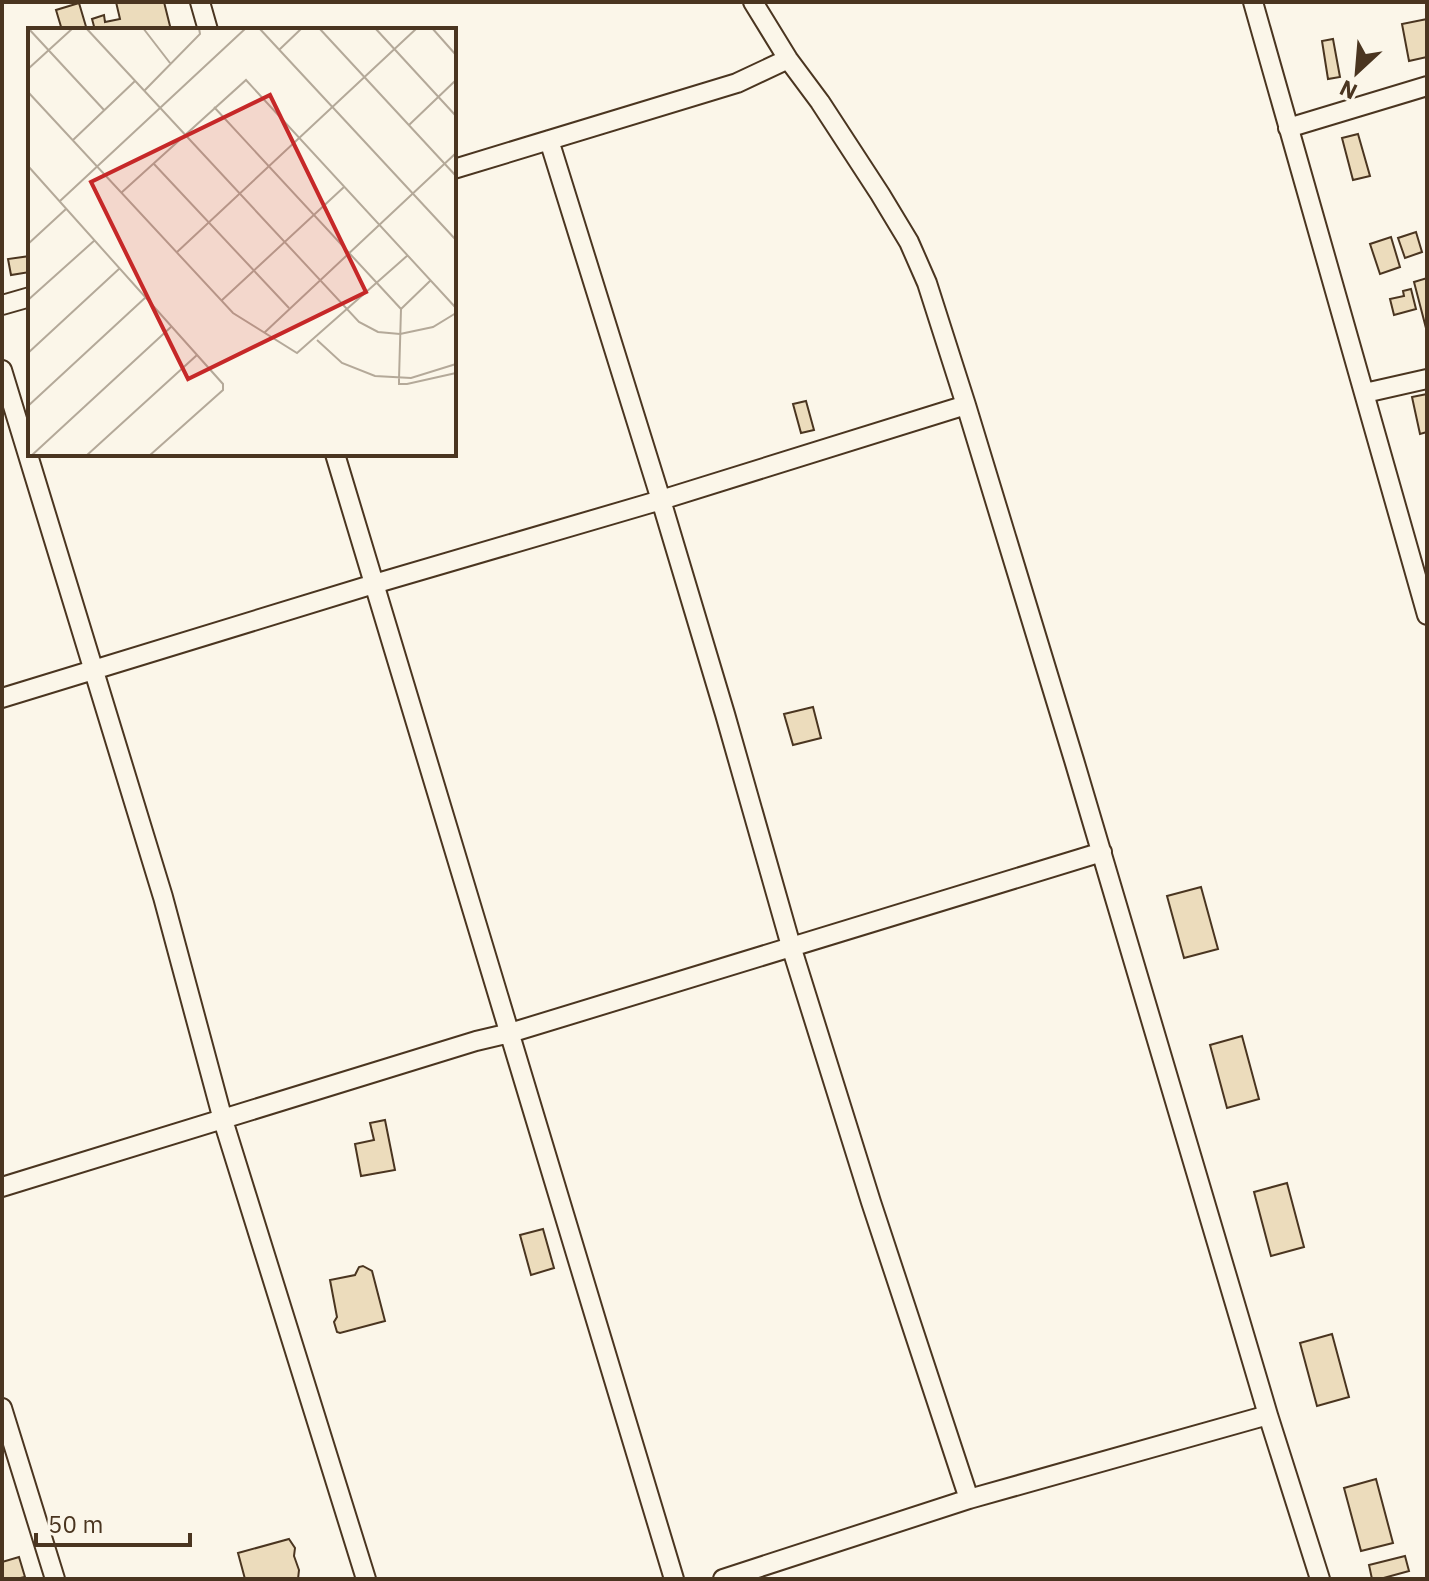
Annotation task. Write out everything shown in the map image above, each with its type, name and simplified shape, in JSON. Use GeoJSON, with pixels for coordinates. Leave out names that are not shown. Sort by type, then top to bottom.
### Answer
{"type":"FeatureCollection","features":[{"type":"Feature","properties":{"kind":"street"},"geometry":{"type":"LineString","coordinates":[[200,2],[207,28]]}},
{"type":"Feature","properties":{"kind":"street"},"geometry":{"type":"LineString","coordinates":[[753,2],[909,242],[927,283],[1320,1579]]}},
{"type":"Feature","properties":{"kind":"street"},"geometry":{"type":"LineString","coordinates":[[1253,2],[1427,615]]}},
{"type":"Feature","properties":{"kind":"street"},"geometry":{"type":"LineString","coordinates":[[456,168],[737,83],[788,59]]}},
{"type":"Feature","properties":{"kind":"street"},"geometry":{"type":"LineString","coordinates":[[1288,128],[1427,86]]}},
{"type":"Feature","properties":{"kind":"street"},"geometry":{"type":"LineString","coordinates":[[549,140],[661,500],[791,946],[969,1499]]}},
{"type":"Feature","properties":{"kind":"street"},"geometry":{"type":"LineString","coordinates":[[2,305],[28,298]]}},
{"type":"Feature","properties":{"kind":"street"},"geometry":{"type":"LineString","coordinates":[[2,370],[28,454]]}},
{"type":"Feature","properties":{"kind":"street"},"geometry":{"type":"LineString","coordinates":[[1365,393],[1427,379]]}},
{"type":"Feature","properties":{"kind":"street"},"geometry":{"type":"LineString","coordinates":[[2,698],[966,405]]}},
{"type":"Feature","properties":{"kind":"street"},"geometry":{"type":"LineString","coordinates":[[29,456],[163,897],[223,1120],[366,1579]]}},
{"type":"Feature","properties":{"kind":"street"},"geometry":{"type":"LineString","coordinates":[[336,456],[674,1579]]}},
{"type":"Feature","properties":{"kind":"street"},"geometry":{"type":"LineString","coordinates":[[2,1187],[1102,852]]}},
{"type":"Feature","properties":{"kind":"street"},"geometry":{"type":"LineString","coordinates":[[2,1408],[55,1579]]}},
{"type":"Feature","properties":{"kind":"street"},"geometry":{"type":"LineString","coordinates":[[723,1579],[969,1499],[1268,1415]]}},
{"type":"Feature","properties":{"kind":"building"},"geometry":{"type":"Polygon","coordinates":[[[116,2],[164,2],[170,28],[94,28],[92,19],[104,15],[105,22],[120,19],[116,2]]]}},
{"type":"Feature","properties":{"kind":"building"},"geometry":{"type":"Polygon","coordinates":[[[79,3],[86,28],[61,28],[56,10],[79,3]]]}},
{"type":"Feature","properties":{"kind":"building"},"geometry":{"type":"Polygon","coordinates":[[[1427,19],[1427,57],[1409,61],[1402,24],[1427,19]]]}},
{"type":"Feature","properties":{"kind":"building"},"geometry":{"type":"Polygon","coordinates":[[[1333,39],[1340,77],[1328,79],[1322,41],[1333,39]]]}},
{"type":"Feature","properties":{"kind":"building"},"geometry":{"type":"Polygon","coordinates":[[[1358,134],[1370,176],[1353,180],[1342,138],[1358,134]]]}},
{"type":"Feature","properties":{"kind":"building"},"geometry":{"type":"Polygon","coordinates":[[[1416,232],[1422,252],[1405,258],[1398,238],[1416,232]]]}},
{"type":"Feature","properties":{"kind":"building"},"geometry":{"type":"Polygon","coordinates":[[[1391,237],[1400,267],[1380,274],[1370,244],[1391,237]]]}},
{"type":"Feature","properties":{"kind":"building"},"geometry":{"type":"Polygon","coordinates":[[[28,256],[28,272],[11,275],[8,259],[28,256]]]}},
{"type":"Feature","properties":{"kind":"building"},"geometry":{"type":"Polygon","coordinates":[[[1427,278],[1427,332],[1414,282],[1427,278]]]}},
{"type":"Feature","properties":{"kind":"building"},"geometry":{"type":"Polygon","coordinates":[[[1411,289],[1416,309],[1394,315],[1390,299],[1404,296],[1403,291],[1411,289]]]}},
{"type":"Feature","properties":{"kind":"building"},"geometry":{"type":"Polygon","coordinates":[[[1427,394],[1427,432],[1420,434],[1412,397],[1427,394]]]}},
{"type":"Feature","properties":{"kind":"building"},"geometry":{"type":"Polygon","coordinates":[[[806,401],[814,430],[801,433],[793,404],[806,401]]]}},
{"type":"Feature","properties":{"kind":"building"},"geometry":{"type":"Polygon","coordinates":[[[813,707],[821,738],[793,745],[784,714],[813,707]]]}},
{"type":"Feature","properties":{"kind":"building"},"geometry":{"type":"Polygon","coordinates":[[[1201,887],[1218,949],[1184,958],[1167,896],[1201,887]]]}},
{"type":"Feature","properties":{"kind":"building"},"geometry":{"type":"Polygon","coordinates":[[[1242,1036],[1259,1099],[1227,1108],[1210,1045],[1242,1036]]]}},
{"type":"Feature","properties":{"kind":"building"},"geometry":{"type":"Polygon","coordinates":[[[385,1120],[395,1170],[361,1176],[355,1144],[374,1140],[370,1123],[385,1120]]]}},
{"type":"Feature","properties":{"kind":"building"},"geometry":{"type":"Polygon","coordinates":[[[1287,1183],[1304,1247],[1271,1256],[1254,1192],[1287,1183]]]}},
{"type":"Feature","properties":{"kind":"building"},"geometry":{"type":"Polygon","coordinates":[[[543,1229],[554,1268],[531,1275],[520,1235],[543,1229]]]}},
{"type":"Feature","properties":{"kind":"building"},"geometry":{"type":"Polygon","coordinates":[[[363,1266],[372,1271],[385,1321],[337,1332],[330,1280],[355,1275],[363,1266]]]}},
{"type":"Feature","properties":{"kind":"building"},"geometry":{"type":"Polygon","coordinates":[[[1332,1334],[1349,1397],[1317,1406],[1300,1343],[1332,1334]]]}},
{"type":"Feature","properties":{"kind":"building"},"geometry":{"type":"Polygon","coordinates":[[[1376,1479],[1393,1543],[1361,1551],[1344,1488],[1376,1479]]]}},
{"type":"Feature","properties":{"kind":"building"},"geometry":{"type":"Polygon","coordinates":[[[289,1539],[295,1548],[298,1579],[245,1579],[238,1553],[289,1539]]]}},
{"type":"Feature","properties":{"kind":"building"},"geometry":{"type":"Polygon","coordinates":[[[1405,1556],[1409,1571],[1372,1579],[1369,1565],[1405,1556]]]}},
{"type":"Feature","properties":{"kind":"building"},"geometry":{"type":"Polygon","coordinates":[[[19,1557],[25,1577],[2,1579],[2,1562],[19,1557]]]}}]}
